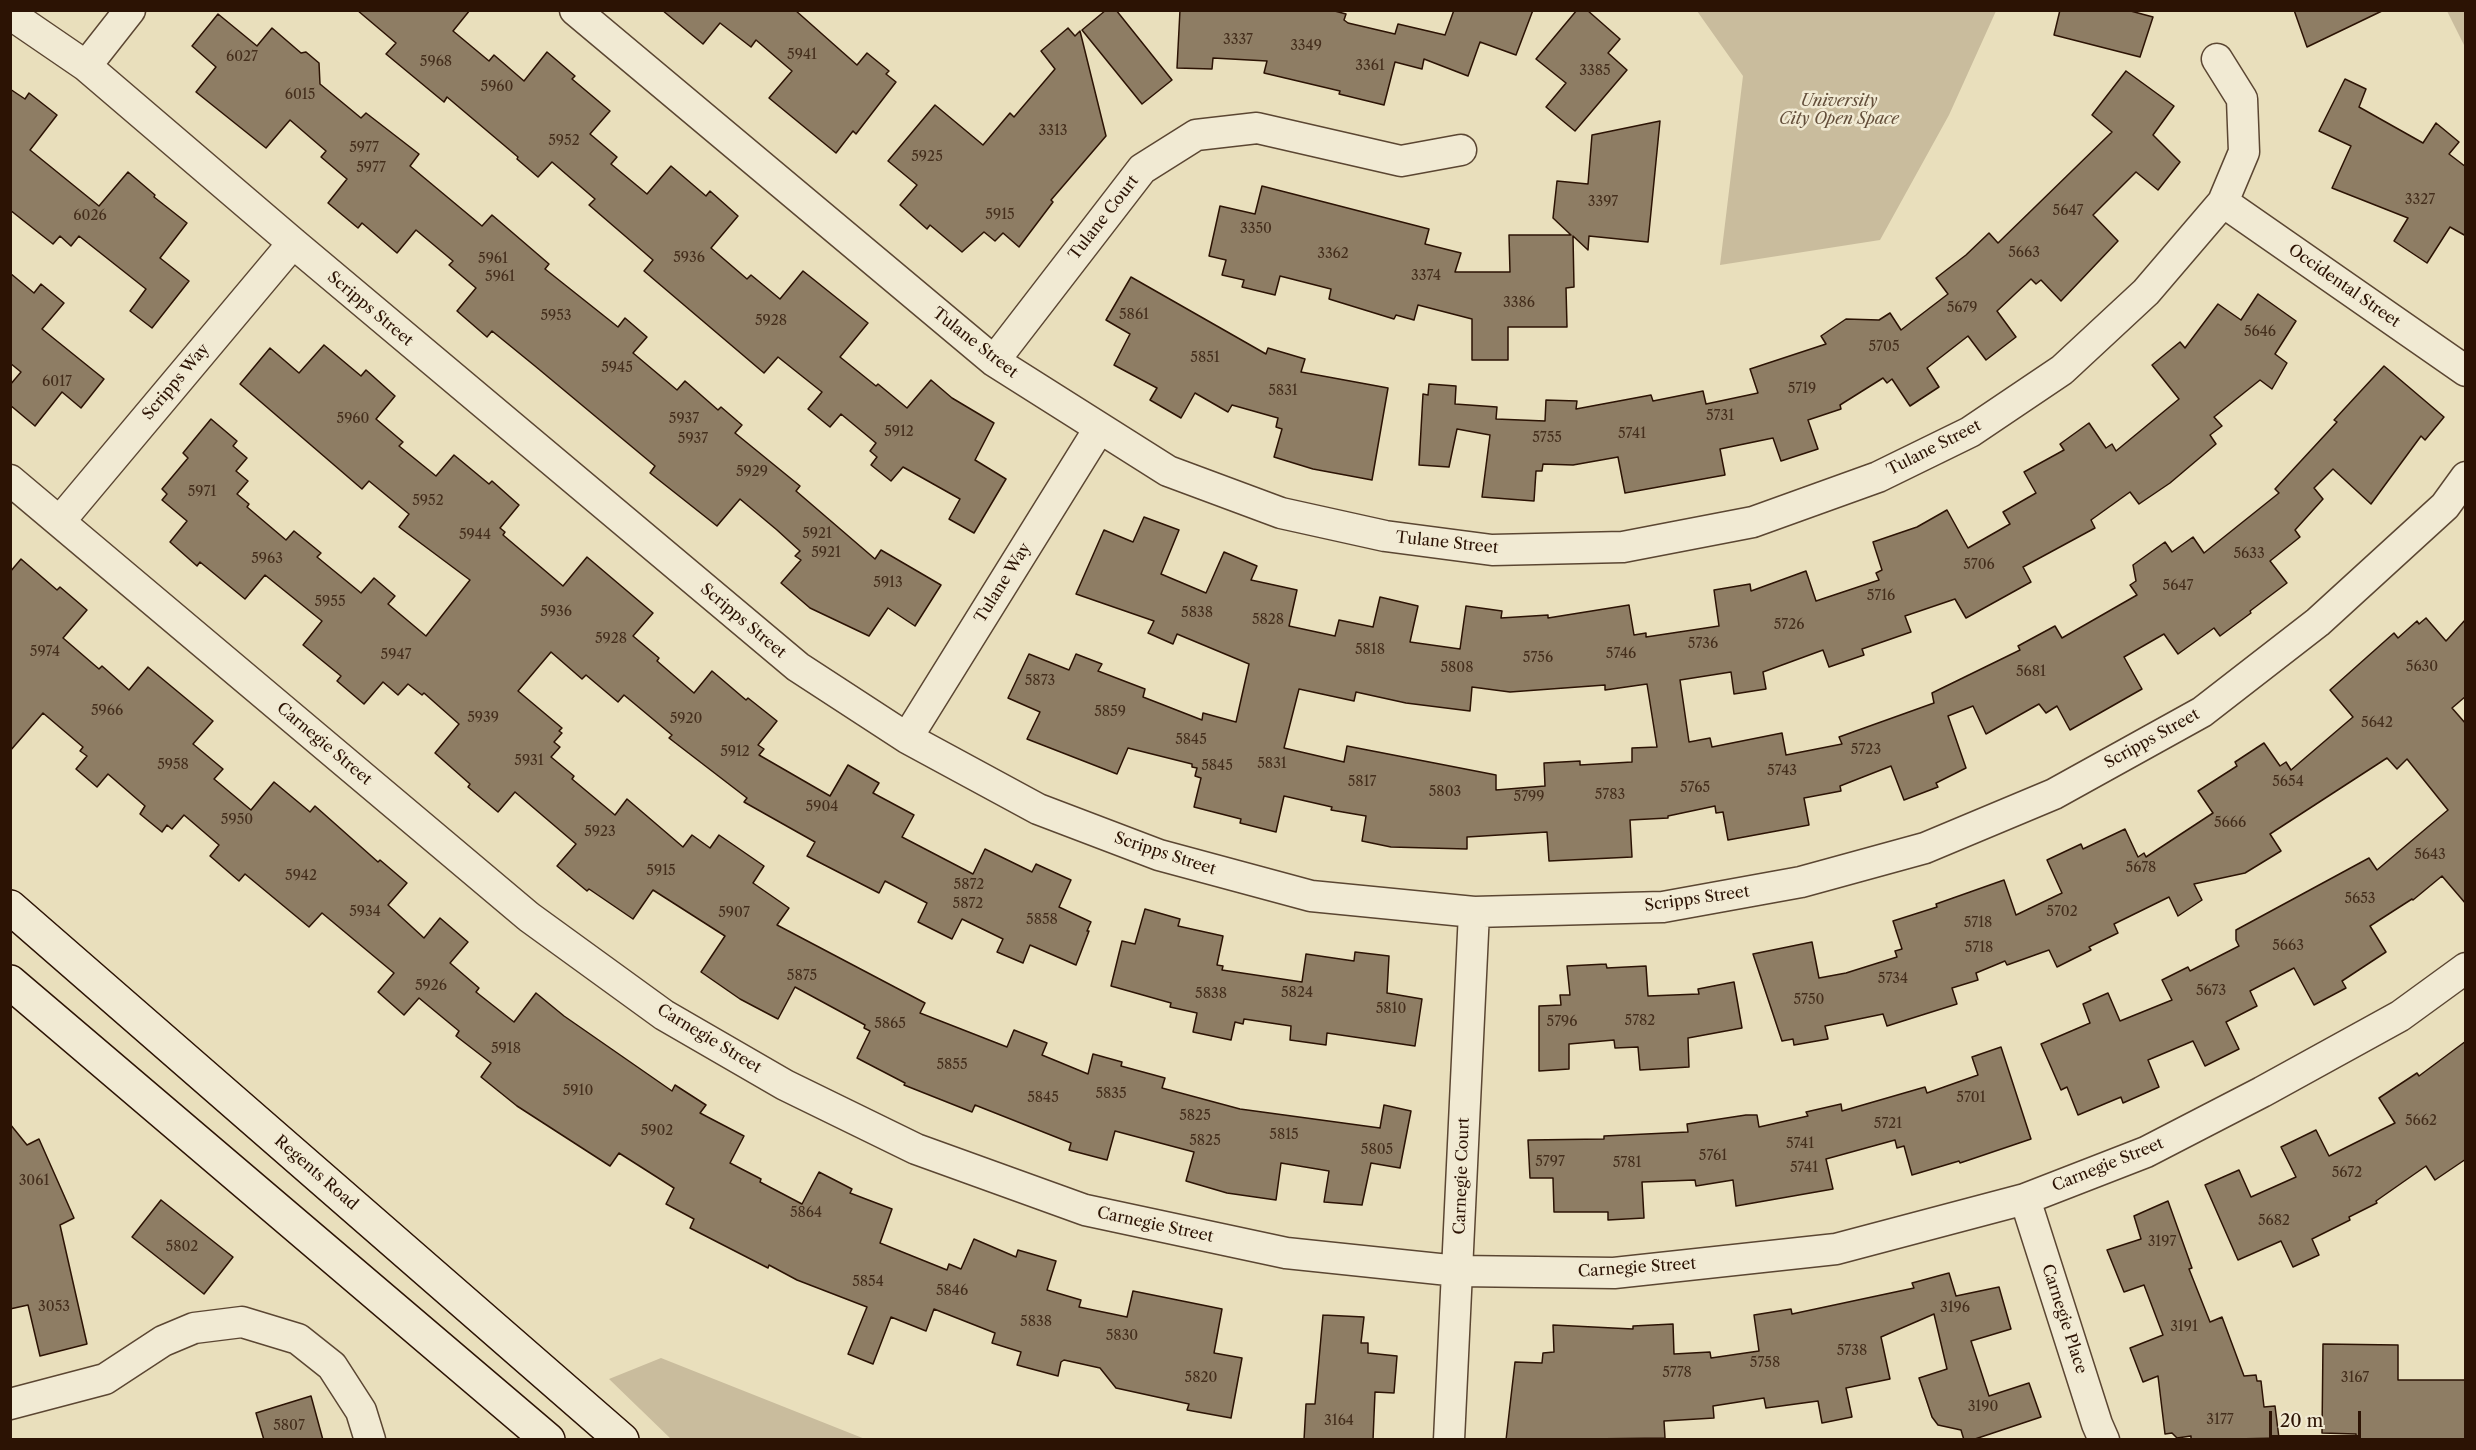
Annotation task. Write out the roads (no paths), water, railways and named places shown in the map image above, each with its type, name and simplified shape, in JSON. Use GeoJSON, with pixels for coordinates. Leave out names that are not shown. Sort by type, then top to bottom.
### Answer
{"type":"FeatureCollection","features":[{"type":"Feature","properties":{"kind":"main road","name":"Regents Road"},"geometry":{"type":"LineString","coordinates":[[10,907],[622,1440]]}},
{"type":"Feature","properties":{"kind":"main road"},"geometry":{"type":"LineString","coordinates":[[10,982],[548,1440]]}},
{"type":"Feature","properties":{"kind":"street"},"geometry":{"type":"LineString","coordinates":[[86,66],[130,10]]}},
{"type":"Feature","properties":{"kind":"street","name":"Tulane Street"},"geometry":{"type":"LineString","coordinates":[[575,10],[994,361],[1168,471],[1270,510],[1385,536],[1492,550],[1623,547],[1753,522],[1878,477],[1960,437],[2053,376],[2146,292],[2223,202],[2244,152],[2242,99],[2217,59]]}},
{"type":"Feature","properties":{"kind":"street","name":"Scripps Street"},"geometry":{"type":"LineString","coordinates":[[10,14],[86,66],[292,243],[798,667],[907,738],[1038,809],[1159,855],[1311,896],[1474,912],[1663,907],[1801,882],[1925,848],[2054,794],[2202,712],[2318,622],[2445,506],[2466,477]]}},
{"type":"Feature","properties":{"kind":"street","name":"Tulane Court"},"geometry":{"type":"LineString","coordinates":[[994,361],[1142,169],[1196,135],[1257,128],[1401,161],[1461,150]]}},
{"type":"Feature","properties":{"kind":"street","name":"Occidental Street"},"geometry":{"type":"LineString","coordinates":[[2223,202],[2466,371]]}},
{"type":"Feature","properties":{"kind":"street","name":"Scripps Way"},"geometry":{"type":"LineString","coordinates":[[60,522],[292,243]]}},
{"type":"Feature","properties":{"kind":"street","name":"Tulane Way"},"geometry":{"type":"LineString","coordinates":[[907,738],[1099,429]]}},
{"type":"Feature","properties":{"kind":"street","name":"Carnegie Street"},"geometry":{"type":"LineString","coordinates":[[10,480],[529,917],[664,1015],[784,1084],[916,1149],[1084,1210],[1286,1253],[1458,1271],[1614,1273],[1836,1249],[2025,1199],[2146,1152],[2400,1017],[2466,968]]}},
{"type":"Feature","properties":{"kind":"street","name":"Carnegie Court"},"geometry":{"type":"LineString","coordinates":[[1449,1440],[1474,912]]}},
{"type":"Feature","properties":{"kind":"street","name":"Carnegie Place"},"geometry":{"type":"LineString","coordinates":[[2025,1199],[2104,1440]]}},
{"type":"Feature","properties":{"kind":"street"},"geometry":{"type":"LineString","coordinates":[[10,1404],[105,1379],[163,1341],[194,1328],[242,1322],[298,1339],[332,1366],[361,1411],[370,1440]]}},
{"type":"Feature","properties":{"kind":"park label","name":"University City Open Space"},"geometry":{"type":"Point","coordinates":[1839,110]}}]}
